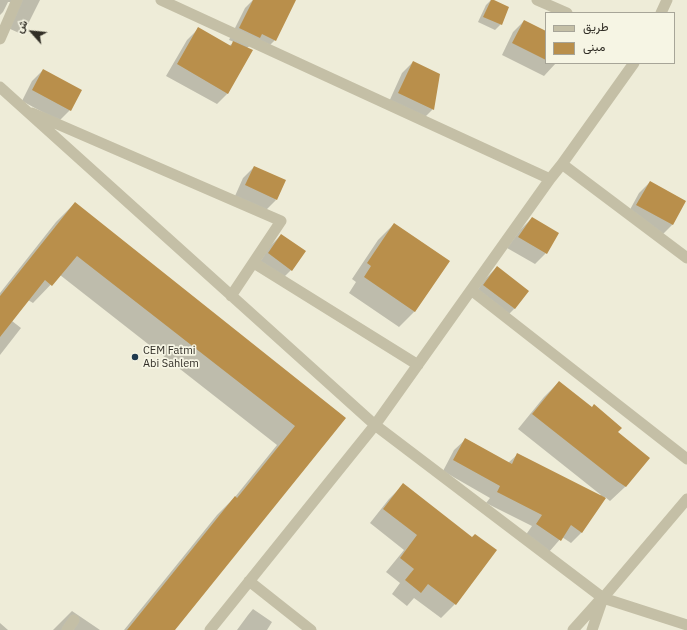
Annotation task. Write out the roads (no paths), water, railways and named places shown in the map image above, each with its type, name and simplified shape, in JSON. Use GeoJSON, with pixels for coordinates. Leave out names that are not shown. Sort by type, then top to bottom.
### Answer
{"type":"FeatureCollection","features":[{"type":"Feature","properties":{"kind":"street"},"geometry":{"type":"LineString","coordinates":[[0,39],[17,0]]}},
{"type":"Feature","properties":{"kind":"street"},"geometry":{"type":"LineString","coordinates":[[161,0],[550,179]]}},
{"type":"Feature","properties":{"kind":"street"},"geometry":{"type":"LineString","coordinates":[[537,0],[565,12]]}},
{"type":"Feature","properties":{"kind":"street"},"geometry":{"type":"LineString","coordinates":[[661,12],[667,0]]}},
{"type":"Feature","properties":{"kind":"street"},"geometry":{"type":"LineString","coordinates":[[210,630],[375,425],[633,64]]}},
{"type":"Feature","properties":{"kind":"street"},"geometry":{"type":"LineString","coordinates":[[0,88],[375,425],[602,598],[687,625]]}},
{"type":"Feature","properties":{"kind":"street"},"geometry":{"type":"LineString","coordinates":[[23,108],[281,221],[232,296]]}},
{"type":"Feature","properties":{"kind":"street"},"geometry":{"type":"LineString","coordinates":[[562,164],[687,258]]}},
{"type":"Feature","properties":{"kind":"street"},"geometry":{"type":"LineString","coordinates":[[254,263],[418,365]]}},
{"type":"Feature","properties":{"kind":"street"},"geometry":{"type":"LineString","coordinates":[[471,290],[687,459]]}},
{"type":"Feature","properties":{"kind":"street"},"geometry":{"type":"LineString","coordinates":[[573,630],[682,511],[687,499]]}},
{"type":"Feature","properties":{"kind":"street"},"geometry":{"type":"LineString","coordinates":[[249,581],[311,630]]}},
{"type":"Feature","properties":{"kind":"street"},"geometry":{"type":"LineString","coordinates":[[592,630],[602,598]]}},
{"type":"Feature","properties":{"kind":"street"},"geometry":{"type":"LineString","coordinates":[[67,630],[74,620]]}},
{"type":"Feature","properties":{"kind":"place","name":"CEM Fatmi Abi Sahlem"},"geometry":{"type":"Point","coordinates":[135,357]}}]}
